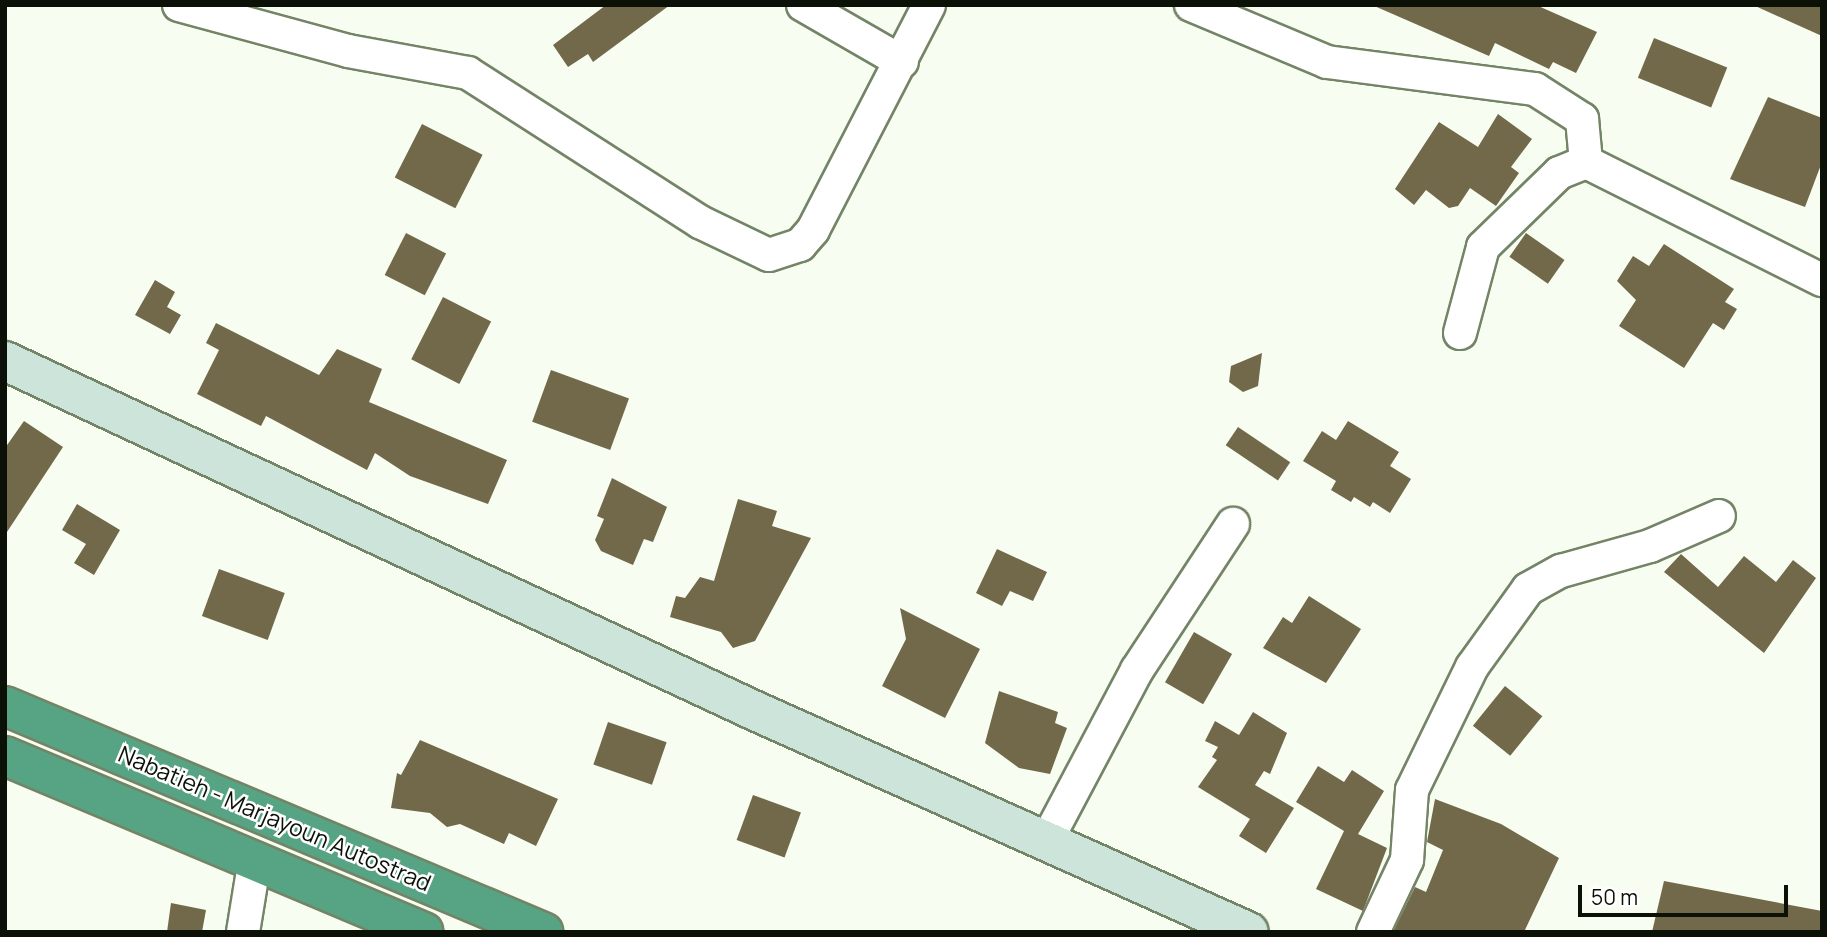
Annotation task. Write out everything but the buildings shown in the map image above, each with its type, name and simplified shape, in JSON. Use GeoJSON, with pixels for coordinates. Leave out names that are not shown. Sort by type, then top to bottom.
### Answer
{"type":"FeatureCollection","features":[{"type":"Feature","properties":{"kind":"highway","name":"Nabatieh - Marjayoun Autostrad"},"geometry":{"type":"LineString","coordinates":[[5,706],[543,932]]}},
{"type":"Feature","properties":{"kind":"highway","name":"Nabatieh - Marjayoun Autostrad"},"geometry":{"type":"LineString","coordinates":[[5,756],[423,932]]}},
{"type":"Feature","properties":{"kind":"street"},"geometry":{"type":"LineString","coordinates":[[179,5],[348,51],[468,73],[700,222],[769,255],[800,245],[813,230],[902,62],[929,5]]}},
{"type":"Feature","properties":{"kind":"street"},"geometry":{"type":"LineString","coordinates":[[803,5],[902,62]]}},
{"type":"Feature","properties":{"kind":"street"},"geometry":{"type":"LineString","coordinates":[[1191,5],[1326,62],[1535,89],[1582,119],[1586,162]]}},
{"type":"Feature","properties":{"kind":"street"},"geometry":{"type":"LineString","coordinates":[[1460,333],[1483,247],[1559,173],[1586,162],[1822,279]]}},
{"type":"Feature","properties":{"kind":"street"},"geometry":{"type":"LineString","coordinates":[[5,361],[753,710],[1048,838],[1249,932]]}},
{"type":"Feature","properties":{"kind":"street"},"geometry":{"type":"LineString","coordinates":[[1373,932],[1408,860],[1412,790],[1472,667],[1528,589],[1560,571],[1650,546],[1718,516]]}},
{"type":"Feature","properties":{"kind":"street"},"geometry":{"type":"LineString","coordinates":[[1048,838],[1137,670],[1233,524]]}},
{"type":"Feature","properties":{"kind":"street"},"geometry":{"type":"LineString","coordinates":[[243,932],[255,859]]}}]}
